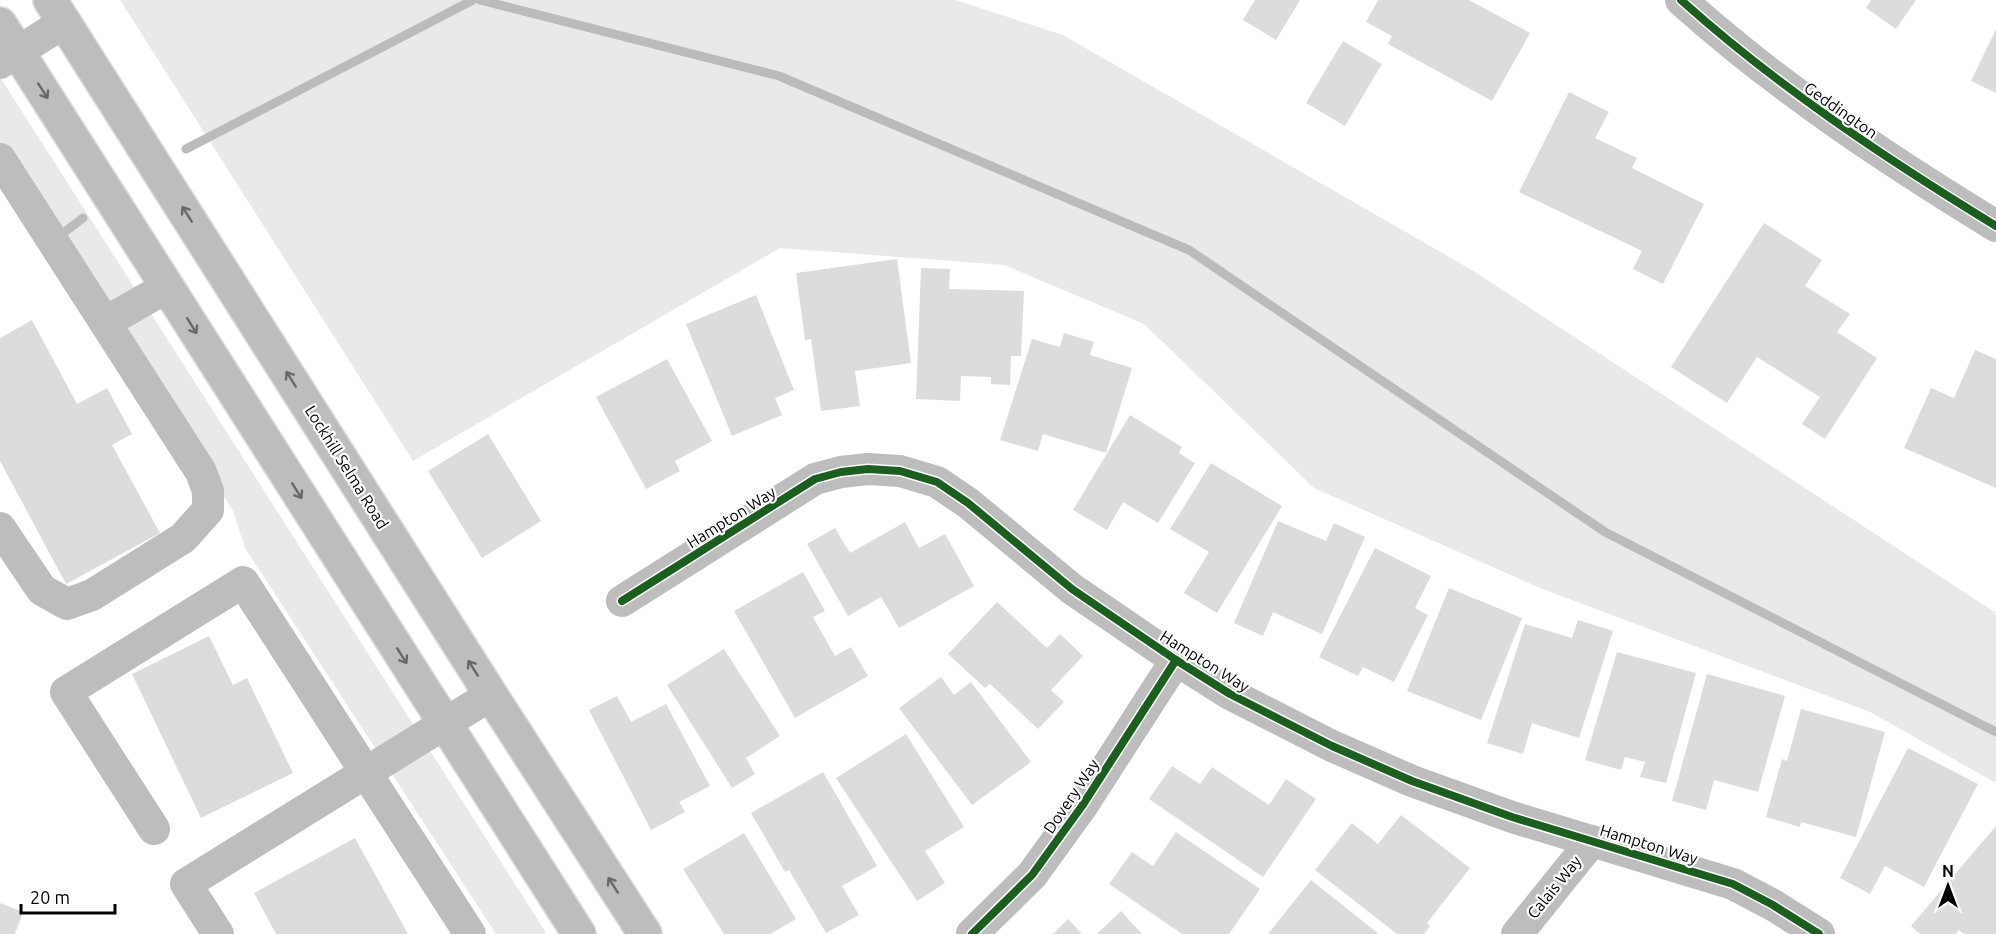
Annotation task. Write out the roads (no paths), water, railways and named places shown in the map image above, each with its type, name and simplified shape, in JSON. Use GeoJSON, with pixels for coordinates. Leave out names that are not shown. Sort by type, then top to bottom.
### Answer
{"type":"FeatureCollection","features":[{"type":"Feature","properties":{"kind":"main road","name":"Lockhill Selma Road"},"geometry":{"type":"LineString","coordinates":[[57,11],[645,934]]}},
{"type":"Feature","properties":{"kind":"main road"},"geometry":{"type":"LineString","coordinates":[[0,24],[9,58],[167,287],[579,934]]}},
{"type":"Feature","properties":{"kind":"street","name":"Geddington"},"geometry":{"type":"LineString","coordinates":[[1681,0],[1801,99],[1890,160],[1996,226]]}},
{"type":"Feature","properties":{"kind":"street"},"geometry":{"type":"LineString","coordinates":[[9,58],[57,11]]}},
{"type":"Feature","properties":{"kind":"street"},"geometry":{"type":"LineString","coordinates":[[0,159],[201,472],[208,491],[208,510],[183,538],[92,595],[67,603],[42,591],[0,528]]}},
{"type":"Feature","properties":{"kind":"street"},"geometry":{"type":"LineString","coordinates":[[106,322],[167,287]]}},
{"type":"Feature","properties":{"kind":"street","name":"Hampton Way"},"geometry":{"type":"LineString","coordinates":[[622,601],[815,479],[868,468],[900,471],[937,482],[968,503],[1072,589],[1176,660],[1230,694],[1332,746],[1372,764],[1512,817],[1733,884],[1773,905],[1819,934]]}},
{"type":"Feature","properties":{"kind":"street"},"geometry":{"type":"LineString","coordinates":[[154,829],[66,692],[243,582],[470,934]]}},
{"type":"Feature","properties":{"kind":"street","name":"Dovery Way"},"geometry":{"type":"LineString","coordinates":[[972,934],[1032,874],[1082,806],[1176,660]]}},
{"type":"Feature","properties":{"kind":"street"},"geometry":{"type":"LineString","coordinates":[[218,934],[186,884],[491,695]]}},
{"type":"Feature","properties":{"kind":"street","name":"Calais Way"},"geometry":{"type":"LineString","coordinates":[[1517,934],[1592,841]]}},
{"type":"Feature","properties":{"kind":"waterway"},"geometry":{"type":"LineString","coordinates":[[186,149],[473,0]]}},
{"type":"Feature","properties":{"kind":"waterway"},"geometry":{"type":"LineString","coordinates":[[480,0],[779,76],[1189,250],[1605,532],[1996,732]]}},
{"type":"Feature","properties":{"kind":"waterway"},"geometry":{"type":"LineString","coordinates":[[66,231],[83,218]]}}]}
